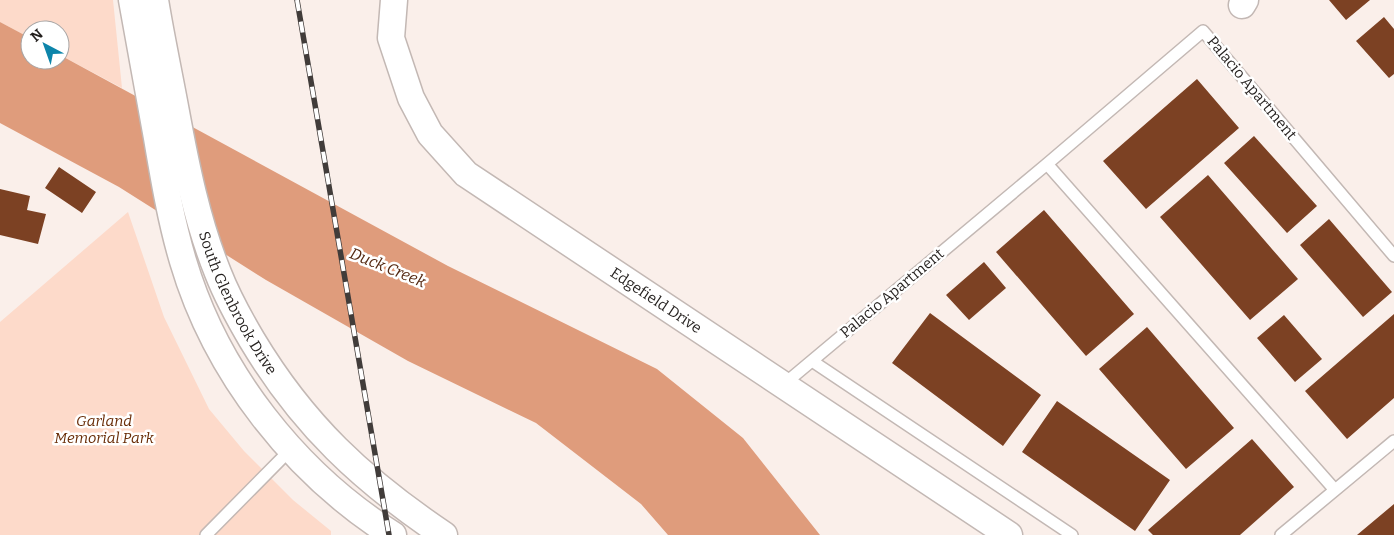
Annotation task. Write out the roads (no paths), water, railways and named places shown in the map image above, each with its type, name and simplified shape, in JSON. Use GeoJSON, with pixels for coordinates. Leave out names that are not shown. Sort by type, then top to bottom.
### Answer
{"type":"FeatureCollection","features":[{"type":"Feature","properties":{"kind":"street","name":"Edgefield Drive"},"geometry":{"type":"LineString","coordinates":[[394,0],[391,38],[411,98],[430,134],[466,174],[1009,535]]}},
{"type":"Feature","properties":{"kind":"street","name":"South Glenbrook Drive"},"geometry":{"type":"LineString","coordinates":[[145,7],[168,203],[183,261],[194,293],[211,332],[233,373],[266,419],[291,449],[332,490],[366,518],[393,535]]}},
{"type":"Feature","properties":{"kind":"street","name":"South Glenbrook Drive"},"geometry":{"type":"LineString","coordinates":[[145,7],[185,157],[200,222],[218,273],[236,312],[273,374],[335,450],[408,511],[444,535]]}},
{"type":"Feature","properties":{"kind":"lane","name":"Palacio Apartment"},"geometry":{"type":"LineString","coordinates":[[783,384],[1047,164],[1202,31],[1394,256]]}},
{"type":"Feature","properties":{"kind":"lane"},"geometry":{"type":"LineString","coordinates":[[1047,164],[1335,490]]}},
{"type":"Feature","properties":{"kind":"lane"},"geometry":{"type":"LineString","coordinates":[[812,361],[1072,535]]}},
{"type":"Feature","properties":{"kind":"lane"},"geometry":{"type":"LineString","coordinates":[[1281,535],[1394,441]]}},
{"type":"Feature","properties":{"kind":"lane"},"geometry":{"type":"LineString","coordinates":[[206,535],[291,449]]}},
{"type":"Feature","properties":{"kind":"water","name":"Duck Creek"},"geometry":{"type":"Polygon","coordinates":[[[0,22],[20,33],[20,70],[70,70],[70,60],[448,266],[657,369],[743,438],[820,535],[668,535],[641,504],[536,423],[408,361],[266,280],[119,187],[0,123],[0,22]]]}},
{"type":"Feature","properties":{"kind":"railway"},"geometry":{"type":"LineString","coordinates":[[297,0],[389,535]]}},
{"type":"Feature","properties":{"kind":"park label","name":"Garland Memorial Park"},"geometry":{"type":"Point","coordinates":[104,430]}}]}
